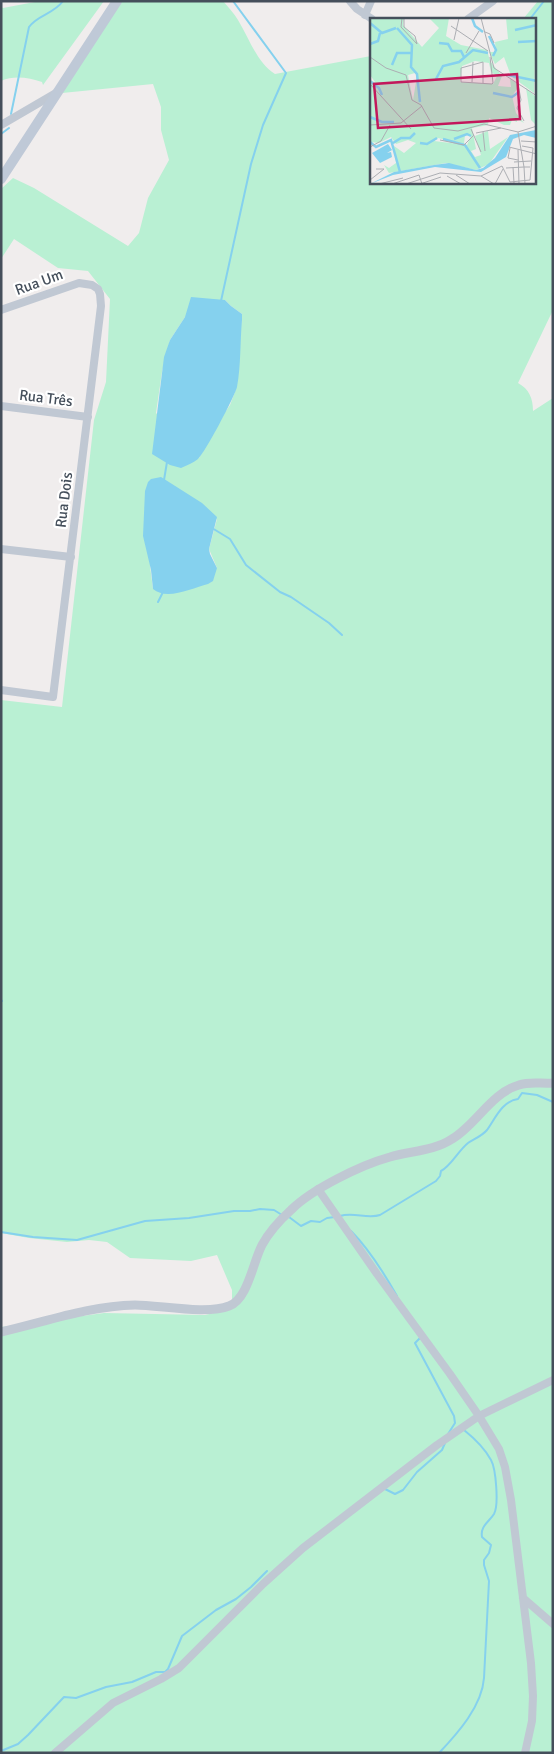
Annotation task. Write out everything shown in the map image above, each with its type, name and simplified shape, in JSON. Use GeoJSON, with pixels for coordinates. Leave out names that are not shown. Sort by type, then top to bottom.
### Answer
{"type":"FeatureCollection","features":[{"type":"Feature","properties":{"kind":"main road"},"geometry":{"type":"LineString","coordinates":[[1,179],[117,1]]}},
{"type":"Feature","properties":{"kind":"street"},"geometry":{"type":"LineString","coordinates":[[350,1],[368,17],[371,1]]}},
{"type":"Feature","properties":{"kind":"street"},"geometry":{"type":"LineString","coordinates":[[469,18],[493,1]]}},
{"type":"Feature","properties":{"kind":"street"},"geometry":{"type":"LineString","coordinates":[[1,125],[58,92]]}},
{"type":"Feature","properties":{"kind":"street","name":"Rua Um"},"geometry":{"type":"LineString","coordinates":[[1,310],[79,283],[92,285],[98,289],[101,306]]}},
{"type":"Feature","properties":{"kind":"street","name":"Rua Dois"},"geometry":{"type":"LineString","coordinates":[[1,690],[54,697],[101,306]]}},
{"type":"Feature","properties":{"kind":"street","name":"Rua Três"},"geometry":{"type":"LineString","coordinates":[[1,406],[88,417]]}},
{"type":"Feature","properties":{"kind":"street"},"geometry":{"type":"LineString","coordinates":[[1,549],[71,557]]}},
{"type":"Feature","properties":{"kind":"street"},"geometry":{"type":"LineString","coordinates":[[1,1332],[102,1308],[135,1305],[210,1309],[230,1306],[238,1300],[244,1291],[255,1258],[264,1242],[277,1224],[304,1198],[318,1189],[362,1168],[390,1157],[435,1147],[451,1140],[507,1090],[518,1085],[530,1083],[553,1083]]}},
{"type":"Feature","properties":{"kind":"street"},"geometry":{"type":"LineString","coordinates":[[318,1189],[479,1416],[499,1448],[505,1467],[511,1500],[531,1663],[532,1721],[525,1753]]}},
{"type":"Feature","properties":{"kind":"street"},"geometry":{"type":"LineString","coordinates":[[55,1753],[113,1703],[179,1668],[263,1584],[303,1548],[437,1445],[479,1416],[553,1380]]}},
{"type":"Feature","properties":{"kind":"street"},"geometry":{"type":"LineString","coordinates":[[523,1598],[553,1624]]}},
{"type":"Feature","properties":{"kind":"green space"},"geometry":{"type":"Polygon","coordinates":[[[40,1],[104,1],[43,85],[42,82],[22,78],[11,78],[1,81],[1,7],[40,1]]]}},
{"type":"Feature","properties":{"kind":"green space"},"geometry":{"type":"Polygon","coordinates":[[[122,1],[223,1],[236,17],[258,57],[275,74],[370,56],[370,184],[536,184],[536,18],[524,18],[538,1],[553,1],[553,310],[518,383],[530,394],[533,411],[553,398],[553,1753],[1,1753],[1,1327],[104,1313],[205,1315],[218,1312],[232,1301],[232,1290],[217,1255],[191,1261],[130,1258],[107,1242],[89,1240],[67,1242],[1,1233],[1,700],[62,707],[94,420],[106,382],[110,299],[88,271],[58,268],[14,239],[1,259],[1,189],[13,178],[34,188],[128,246],[139,233],[148,198],[169,160],[161,130],[161,107],[153,84],[62,93],[122,1]],[[225,300],[185,317],[170,340],[162,372],[156,413],[199,458],[230,405],[236,389],[242,314],[225,300]],[[217,519],[150,566],[153,589],[217,568],[209,549],[217,519]]]}},
{"type":"Feature","properties":{"kind":"water"},"geometry":{"type":"Polygon","coordinates":[[[191,297],[225,300],[242,314],[240,362],[237,387],[213,436],[198,459],[181,468],[170,465],[152,454],[164,357],[170,340],[185,317],[191,297]]]}},
{"type":"Feature","properties":{"kind":"water"},"geometry":{"type":"Polygon","coordinates":[[[161,477],[202,503],[217,517],[209,549],[217,568],[213,581],[187,591],[172,594],[165,594],[153,589],[151,570],[143,536],[145,491],[151,479],[161,477]]]}},
{"type":"Feature","properties":{"kind":"waterway"},"geometry":{"type":"LineString","coordinates":[[11,114],[29,27],[63,1]]}},
{"type":"Feature","properties":{"kind":"waterway"},"geometry":{"type":"LineString","coordinates":[[221,301],[251,164],[263,125],[286,73],[233,1]]}},
{"type":"Feature","properties":{"kind":"waterway"},"geometry":{"type":"LineString","coordinates":[[531,18],[544,1]]}},
{"type":"Feature","properties":{"kind":"waterway"},"geometry":{"type":"LineString","coordinates":[[1,134],[9,128]]}},
{"type":"Feature","properties":{"kind":"waterway"},"geometry":{"type":"LineString","coordinates":[[164,480],[167,462]]}},
{"type":"Feature","properties":{"kind":"waterway"},"geometry":{"type":"LineString","coordinates":[[212,528],[230,539],[246,565],[280,592],[291,597],[329,623],[342,635]]}},
{"type":"Feature","properties":{"kind":"waterway"},"geometry":{"type":"LineString","coordinates":[[158,602],[163,592]]}},
{"type":"Feature","properties":{"kind":"waterway"},"geometry":{"type":"LineString","coordinates":[[340,1216],[380,1215],[436,1181],[441,1171],[448,1166],[464,1146],[485,1132],[503,1107],[512,1100],[518,1099],[522,1093],[537,1095],[553,1102]]}},
{"type":"Feature","properties":{"kind":"waterway"},"geometry":{"type":"LineString","coordinates":[[1,1232],[33,1237],[77,1240],[145,1221],[189,1218],[260,1209],[274,1210],[282,1215]]}},
{"type":"Feature","properties":{"kind":"waterway"},"geometry":{"type":"LineString","coordinates":[[289,1217],[301,1226],[311,1221],[320,1222],[327,1218],[335,1217]]}},
{"type":"Feature","properties":{"kind":"waterway"},"geometry":{"type":"LineString","coordinates":[[351,1231],[376,1262],[397,1296]]}},
{"type":"Feature","properties":{"kind":"waterway"},"geometry":{"type":"LineString","coordinates":[[420,1338],[415,1343],[454,1416],[455,1423],[448,1434]]}},
{"type":"Feature","properties":{"kind":"waterway"},"geometry":{"type":"LineString","coordinates":[[439,1753],[454,1737],[474,1709],[479,1699],[484,1678],[489,1581],[484,1560],[489,1553],[491,1545],[482,1537],[482,1530],[496,1509],[496,1487],[491,1460],[479,1444],[464,1430]]}},
{"type":"Feature","properties":{"kind":"waterway"},"geometry":{"type":"LineString","coordinates":[[385,1489],[395,1494],[403,1490],[417,1472],[442,1450],[445,1443]]}},
{"type":"Feature","properties":{"kind":"waterway"},"geometry":{"type":"LineString","coordinates":[[1,1751],[18,1744],[64,1697],[76,1698],[106,1687],[132,1682],[156,1672],[165,1672],[182,1636],[216,1610],[236,1599],[267,1571]]}}]}
